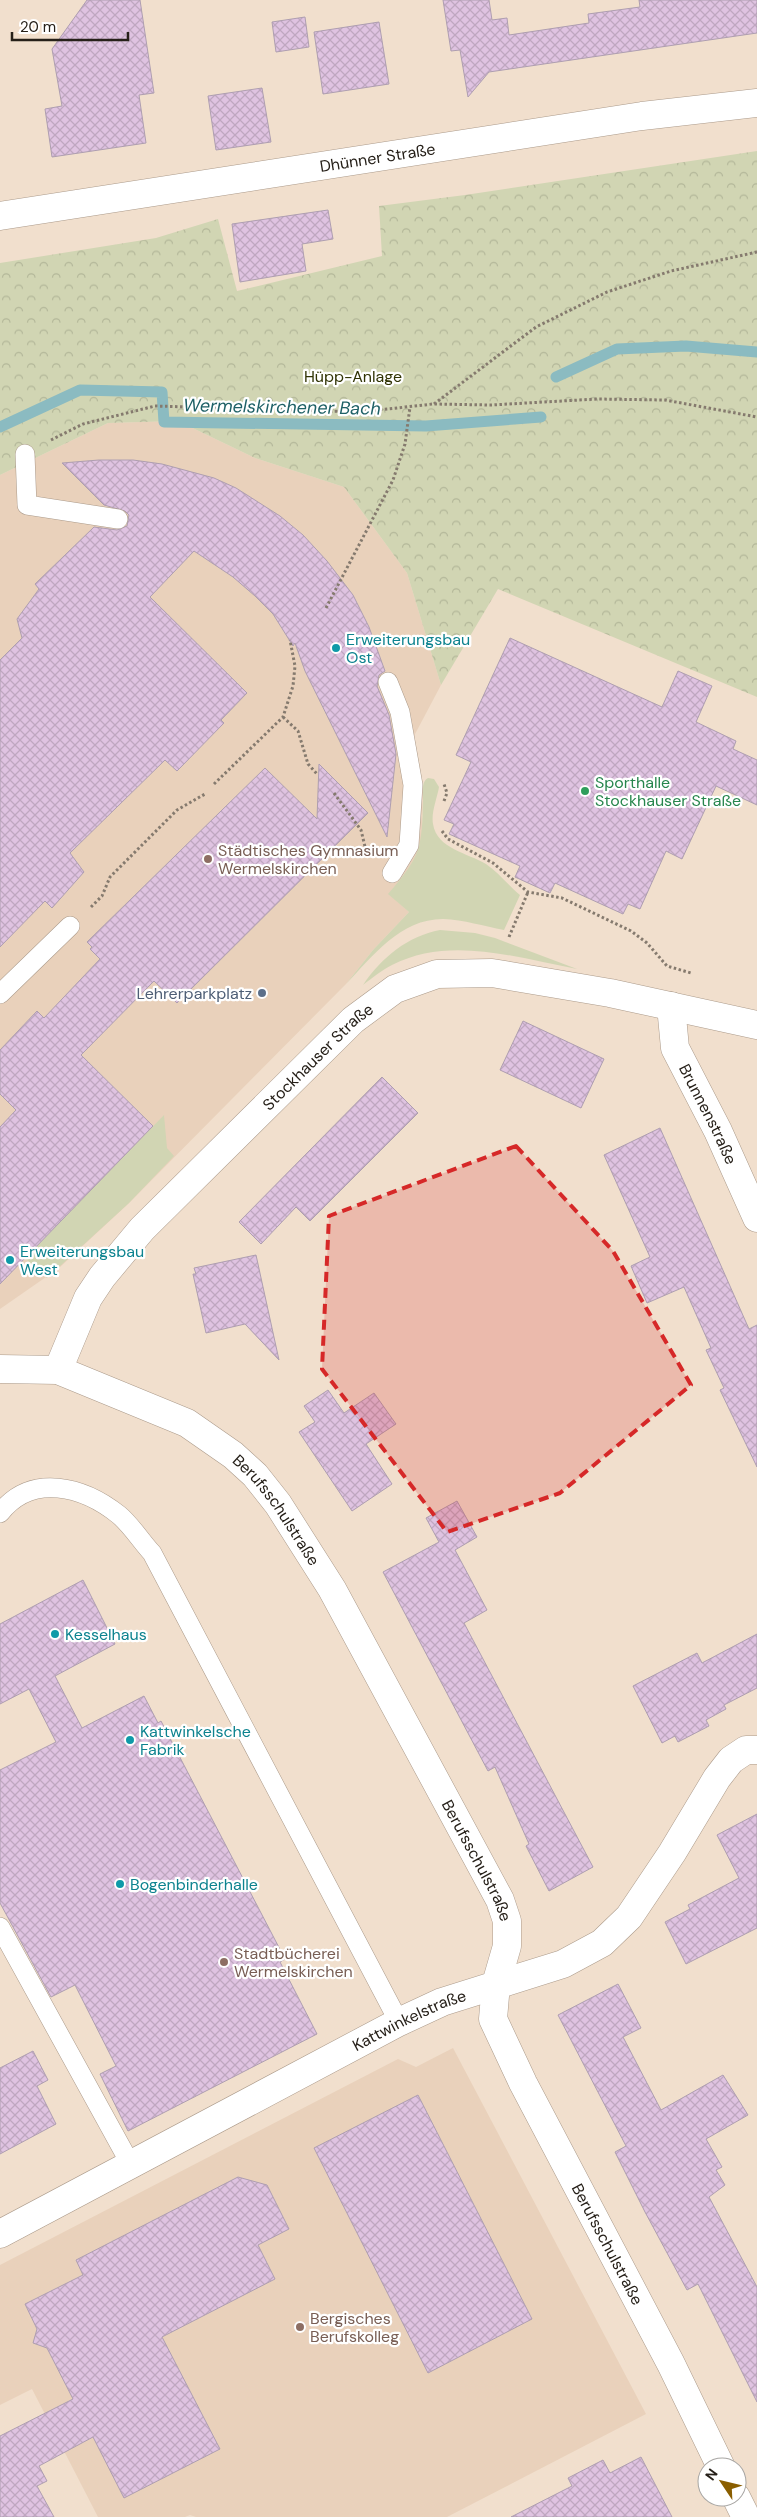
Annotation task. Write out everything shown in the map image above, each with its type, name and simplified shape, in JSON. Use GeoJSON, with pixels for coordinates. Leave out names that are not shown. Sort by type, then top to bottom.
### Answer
{"type":"FeatureCollection","features":[{"type":"Feature","properties":{"kind":"street","name":"Dhünner Straße"},"geometry":{"type":"LineString","coordinates":[[0,216],[642,116],[757,103]]}},
{"type":"Feature","properties":{"kind":"street","name":"Stockhauser Straße"},"geometry":{"type":"LineString","coordinates":[[58,1370],[88,1298],[117,1258],[142,1229],[353,1020],[395,989],[437,974],[492,972],[610,993],[757,1024]]}},
{"type":"Feature","properties":{"kind":"street","name":"Brunnenstraße"},"geometry":{"type":"LineString","coordinates":[[671,1006],[676,1048],[718,1131],[757,1218]]}},
{"type":"Feature","properties":{"kind":"street"},"geometry":{"type":"LineString","coordinates":[[0,1368],[58,1370]]}},
{"type":"Feature","properties":{"kind":"street","name":"Berufsschulstraße"},"geometry":{"type":"LineString","coordinates":[[58,1370],[186,1423],[234,1455],[255,1476],[278,1504],[332,1589],[500,1900],[507,1921],[507,1946],[496,1984],[494,2019],[522,2084],[671,2364],[716,2457]]}},
{"type":"Feature","properties":{"kind":"street","name":"Kattwinkelstraße"},"geometry":{"type":"LineString","coordinates":[[0,2234],[399,2022],[442,2002],[563,1964],[602,1943],[629,1917],[672,1853],[717,1778],[731,1760],[746,1750],[757,1750]]}},
{"type":"Feature","properties":{"kind":"lane"},"geometry":{"type":"LineString","coordinates":[[26,454],[26,506],[118,519]]}},
{"type":"Feature","properties":{"kind":"lane"},"geometry":{"type":"LineString","coordinates":[[388,682],[400,712],[411,765],[413,786],[409,845],[392,873]]}},
{"type":"Feature","properties":{"kind":"lane"},"geometry":{"type":"LineString","coordinates":[[0,994],[70,926]]}},
{"type":"Feature","properties":{"kind":"lane"},"geometry":{"type":"LineString","coordinates":[[0,1513],[18,1497],[35,1488],[56,1487],[74,1490],[96,1500],[120,1516],[152,1553],[399,2022]]}},
{"type":"Feature","properties":{"kind":"lane"},"geometry":{"type":"LineString","coordinates":[[0,1927],[132,2165]]}},
{"type":"Feature","properties":{"kind":"path"},"geometry":{"type":"LineString","coordinates":[[433,404],[536,327],[607,292],[671,270],[757,252]]}},
{"type":"Feature","properties":{"kind":"path"},"geometry":{"type":"LineString","coordinates":[[26,454],[83,424],[155,406],[360,412],[433,404],[491,405],[597,399],[665,400],[757,417]]}},
{"type":"Feature","properties":{"kind":"path"},"geometry":{"type":"LineString","coordinates":[[326,608],[393,480],[405,444],[410,408]]}},
{"type":"Feature","properties":{"kind":"path"},"geometry":{"type":"LineString","coordinates":[[214,784],[284,717],[293,686],[295,666],[290,640]]}},
{"type":"Feature","properties":{"kind":"path"},"geometry":{"type":"LineString","coordinates":[[284,717],[298,731],[308,764],[317,774]]}},
{"type":"Feature","properties":{"kind":"path"},"geometry":{"type":"LineString","coordinates":[[411,765],[434,772],[441,779],[447,793],[442,807]]}},
{"type":"Feature","properties":{"kind":"path"},"geometry":{"type":"LineString","coordinates":[[334,793],[361,830],[368,858]]}},
{"type":"Feature","properties":{"kind":"path"},"geometry":{"type":"LineString","coordinates":[[88,910],[102,896],[110,877],[137,850],[178,810],[206,794]]}},
{"type":"Feature","properties":{"kind":"path"},"geometry":{"type":"LineString","coordinates":[[440,826],[448,839],[493,863],[528,892],[562,898],[632,931],[647,943],[667,966],[698,975]]}},
{"type":"Feature","properties":{"kind":"path"},"geometry":{"type":"LineString","coordinates":[[509,937],[528,892]]}},
{"type":"Feature","properties":{"kind":"highlighted area"},"geometry":{"type":"Polygon","coordinates":[[[516,1146],[613,1251],[691,1385],[560,1493],[447,1532],[322,1369],[329,1216],[516,1146]]]}},
{"type":"Feature","properties":{"kind":"shaded area","name":"Städtisches Gymnasium Wermelskirchen"},"geometry":{"type":"Polygon","coordinates":[[[178,421],[255,458],[344,487],[407,573],[441,685],[414,736],[423,785],[422,834],[419,851],[411,866],[389,894],[409,912],[373,950],[346,984],[129,1203],[59,1268],[0,1309],[0,475],[108,423],[178,421]]]}},
{"type":"Feature","properties":{"kind":"shaded area","name":"Bergisches Berufskolleg"},"geometry":{"type":"Polygon","coordinates":[[[453,2048],[646,2414],[447,2517],[196,2517],[190,2515],[185,2517],[98,2517],[32,2389],[0,2405],[0,2265],[398,2059],[416,2067],[453,2048]]]}},
{"type":"Feature","properties":{"kind":"green space","name":"Hüpp-Anlage"},"geometry":{"type":"Polygon","coordinates":[[[757,151],[757,697],[498,589],[441,685],[407,573],[344,487],[255,458],[178,421],[108,423],[0,475],[0,263],[156,238],[218,219],[237,291],[382,256],[379,206],[757,151]]]}},
{"type":"Feature","properties":{"kind":"green space"},"geometry":{"type":"Polygon","coordinates":[[[428,778],[434,779],[439,787],[433,810],[433,824],[440,839],[454,849],[486,864],[520,895],[504,930],[443,919],[413,925],[388,941],[346,984],[373,950],[409,912],[388,894],[407,870],[418,851],[422,829],[423,787],[424,782],[428,778]]]}},
{"type":"Feature","properties":{"kind":"green space"},"geometry":{"type":"Polygon","coordinates":[[[440,930],[475,933],[495,938],[577,969],[484,952],[437,951],[414,956],[392,965],[363,985],[379,965],[397,949],[417,937],[440,930]]]}},
{"type":"Feature","properties":{"kind":"green space"},"geometry":{"type":"Polygon","coordinates":[[[164,1115],[167,1148],[174,1156],[129,1203],[47,1278],[25,1258],[164,1115]]]}},
{"type":"Feature","properties":{"kind":"building"},"geometry":{"type":"Polygon","coordinates":[[[87,0],[140,0],[154,93],[139,95],[146,143],[52,157],[45,109],[62,106],[52,49],[87,0]]]}},
{"type":"Feature","properties":{"kind":"building"},"geometry":{"type":"Polygon","coordinates":[[[443,0],[489,0],[492,20],[507,18],[509,35],[589,23],[588,14],[640,7],[639,0],[757,0],[757,33],[489,72],[468,97],[460,50],[451,51],[443,0]]]}},
{"type":"Feature","properties":{"kind":"building"},"geometry":{"type":"Polygon","coordinates":[[[305,17],[309,47],[276,52],[272,22],[305,17]]]}},
{"type":"Feature","properties":{"kind":"building"},"geometry":{"type":"Polygon","coordinates":[[[379,22],[389,84],[323,94],[314,32],[379,22]]]}},
{"type":"Feature","properties":{"kind":"building"},"geometry":{"type":"Polygon","coordinates":[[[262,88],[271,142],[216,150],[208,96],[262,88]]]}},
{"type":"Feature","properties":{"kind":"building"},"geometry":{"type":"Polygon","coordinates":[[[328,210],[333,239],[302,244],[306,271],[240,282],[232,224],[328,210]]]}},
{"type":"Feature","properties":{"kind":"building"},"geometry":{"type":"Polygon","coordinates":[[[133,460],[162,464],[214,478],[236,488],[280,516],[303,535],[327,561],[353,595],[369,627],[385,671],[379,675],[377,686],[389,715],[396,754],[387,837],[305,671],[295,643],[293,646],[273,614],[255,596],[233,577],[194,551],[150,597],[247,693],[221,720],[224,723],[177,771],[165,760],[70,853],[84,872],[52,908],[45,901],[0,947],[0,660],[22,638],[17,619],[39,589],[35,584],[94,527],[117,530],[127,526],[129,515],[125,511],[104,505],[62,463],[133,460]]]}},
{"type":"Feature","properties":{"kind":"building","name":"Sporthalle Stockhauser Straße"},"geometry":{"type":"Polygon","coordinates":[[[510,638],[662,707],[678,671],[712,686],[696,722],[736,741],[733,749],[757,760],[757,805],[716,786],[682,859],[666,851],[640,909],[628,904],[623,914],[555,883],[550,893],[515,877],[520,866],[449,834],[454,824],[444,820],[471,762],[456,755],[510,638]]]}},
{"type":"Feature","properties":{"kind":"building"},"geometry":{"type":"Polygon","coordinates":[[[319,764],[368,813],[177,1003],[154,981],[81,1055],[153,1126],[0,1284],[0,1127],[16,1110],[0,1094],[0,1050],[37,1011],[44,1018],[100,959],[90,949],[92,947],[87,942],[265,768],[317,819],[319,764]]]}},
{"type":"Feature","properties":{"kind":"building"},"geometry":{"type":"Polygon","coordinates":[[[523,1021],[604,1059],[581,1108],[500,1070],[523,1021]]]}},
{"type":"Feature","properties":{"kind":"building"},"geometry":{"type":"Polygon","coordinates":[[[382,1077],[418,1113],[310,1221],[296,1207],[261,1244],[239,1222],[382,1077]]]}},
{"type":"Feature","properties":{"kind":"building"},"geometry":{"type":"Polygon","coordinates":[[[660,1128],[749,1329],[757,1325],[757,1467],[720,1390],[724,1388],[706,1350],[711,1348],[684,1287],[647,1303],[631,1266],[650,1257],[604,1155],[660,1128]]]}},
{"type":"Feature","properties":{"kind":"building"},"geometry":{"type":"Polygon","coordinates":[[[256,1255],[279,1360],[245,1324],[206,1333],[193,1274],[196,1274],[194,1268],[256,1255]]]}},
{"type":"Feature","properties":{"kind":"building"},"geometry":{"type":"Polygon","coordinates":[[[328,1390],[344,1413],[374,1393],[396,1424],[366,1444],[392,1484],[352,1511],[299,1432],[315,1422],[304,1406],[328,1390]]]}},
{"type":"Feature","properties":{"kind":"building"},"geometry":{"type":"Polygon","coordinates":[[[457,1501],[477,1537],[455,1550],[487,1610],[464,1623],[593,1867],[549,1891],[526,1846],[529,1844],[495,1767],[488,1771],[383,1572],[439,1542],[426,1518],[457,1501]]]}},
{"type":"Feature","properties":{"kind":"building","name":"Bogenbinderhalle"},"geometry":{"type":"Polygon","coordinates":[[[83,1580],[115,1644],[55,1676],[82,1728],[144,1696],[158,1723],[161,1721],[285,1959],[280,1962],[317,2034],[128,2131],[100,2074],[116,2066],[75,1985],[51,1997],[0,1903],[0,1770],[56,1742],[29,1689],[0,1704],[0,1624],[83,1580]]]}},
{"type":"Feature","properties":{"kind":"building"},"geometry":{"type":"Polygon","coordinates":[[[757,1634],[757,1688],[724,1705],[726,1709],[706,1720],[709,1726],[678,1742],[675,1736],[662,1743],[633,1686],[697,1653],[702,1663],[757,1634]]]}},
{"type":"Feature","properties":{"kind":"building"},"geometry":{"type":"Polygon","coordinates":[[[757,1814],[757,1928],[686,1964],[665,1922],[690,1909],[688,1905],[739,1878],[717,1835],[757,1814]]]}},
{"type":"Feature","properties":{"kind":"building"},"geometry":{"type":"Polygon","coordinates":[[[618,1984],[641,2028],[623,2037],[661,2110],[723,2075],[748,2115],[706,2139],[722,2167],[716,2170],[725,2185],[709,2197],[757,2287],[757,2402],[698,2284],[687,2290],[645,2212],[615,2152],[626,2146],[558,2015],[618,1984]]]}},
{"type":"Feature","properties":{"kind":"building"},"geometry":{"type":"Polygon","coordinates":[[[33,2051],[48,2080],[37,2086],[56,2124],[0,2154],[0,2068],[33,2051]]]}},
{"type":"Feature","properties":{"kind":"building"},"geometry":{"type":"Polygon","coordinates":[[[418,2095],[532,2319],[428,2373],[314,2148],[418,2095]]]}},
{"type":"Feature","properties":{"kind":"building"},"geometry":{"type":"Polygon","coordinates":[[[238,2177],[267,2185],[289,2229],[258,2245],[275,2279],[162,2337],[220,2449],[124,2498],[93,2437],[39,2466],[47,2481],[37,2486],[54,2517],[0,2517],[0,2436],[73,2399],[47,2348],[33,2343],[37,2329],[25,2304],[83,2275],[76,2260],[238,2177]]]}},
{"type":"Feature","properties":{"kind":"building"},"geometry":{"type":"Polygon","coordinates":[[[641,2457],[672,2517],[511,2517],[572,2486],[568,2478],[603,2460],[610,2473],[641,2457]]]}},
{"type":"Feature","properties":{"kind":"waterway","name":"Wermelskirchener Bach"},"geometry":{"type":"LineString","coordinates":[[556,377],[617,349],[686,346],[757,352]]}},
{"type":"Feature","properties":{"kind":"waterway","name":"Wermelskirchener Bach"},"geometry":{"type":"LineString","coordinates":[[0,427],[80,390],[162,392],[164,422],[426,426],[541,417]]}},
{"type":"Feature","properties":{"kind":"place","name":"Erweiterungsbau Ost"},"geometry":{"type":"Point","coordinates":[336,648]}},
{"type":"Feature","properties":{"kind":"place","name":"Sporthalle Stockhauser Straße"},"geometry":{"type":"Point","coordinates":[585,791]}},
{"type":"Feature","properties":{"kind":"place","name":"Städtisches Gymnasium Wermelskirchen"},"geometry":{"type":"Point","coordinates":[208,859]}},
{"type":"Feature","properties":{"kind":"place","name":"Lehrerparkplatz"},"geometry":{"type":"Point","coordinates":[262,993]}},
{"type":"Feature","properties":{"kind":"place","name":"Erweiterungsbau West"},"geometry":{"type":"Point","coordinates":[10,1260]}},
{"type":"Feature","properties":{"kind":"place","name":"Kesselhaus"},"geometry":{"type":"Point","coordinates":[55,1634]}},
{"type":"Feature","properties":{"kind":"place","name":"Kattwinkelsche Fabrik"},"geometry":{"type":"Point","coordinates":[130,1740]}},
{"type":"Feature","properties":{"kind":"place","name":"Bogenbinderhalle"},"geometry":{"type":"Point","coordinates":[120,1884]}},
{"type":"Feature","properties":{"kind":"place","name":"Stadtbücherei Wermelskirchen"},"geometry":{"type":"Point","coordinates":[224,1962]}},
{"type":"Feature","properties":{"kind":"place","name":"Bergisches Berufskolleg"},"geometry":{"type":"Point","coordinates":[300,2327]}}]}
